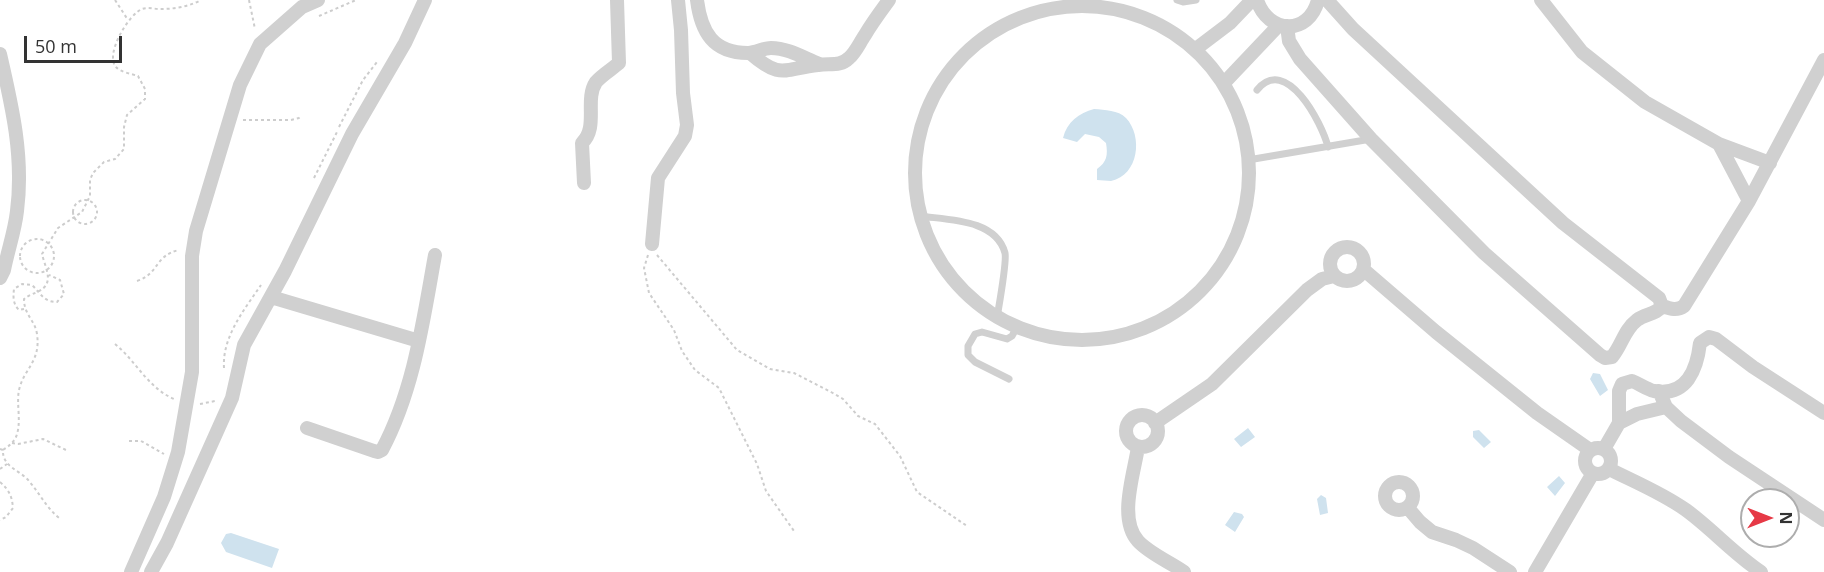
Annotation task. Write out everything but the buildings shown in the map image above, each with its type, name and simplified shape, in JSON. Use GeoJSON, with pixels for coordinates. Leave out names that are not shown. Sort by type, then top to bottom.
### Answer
{"type":"FeatureCollection","features":[{"type":"Feature","properties":{"kind":"street"},"geometry":{"type":"LineString","coordinates":[[131,572],[164,497],[195,402],[192,250],[240,85],[262,42],[302,7],[318,0]]}},
{"type":"Feature","properties":{"kind":"street"},"geometry":{"type":"LineString","coordinates":[[151,572],[167,543],[229,406],[237,384],[244,345],[271,297],[352,134],[405,44],[425,0]]}},
{"type":"Feature","properties":{"kind":"street"},"geometry":{"type":"LineString","coordinates":[[584,183],[582,143],[588,137],[590,128],[592,91],[597,81],[619,63],[617,0]]}},
{"type":"Feature","properties":{"kind":"street"},"geometry":{"type":"LineString","coordinates":[[652,244],[658,178],[685,136],[687,125],[678,0]]}},
{"type":"Feature","properties":{"kind":"street"},"geometry":{"type":"LineString","coordinates":[[697,0],[703,30],[712,41],[724,48],[750,53],[770,48],[785,50],[819,64]]}},
{"type":"Feature","properties":{"kind":"street"},"geometry":{"type":"LineString","coordinates":[[750,53],[764,66],[776,70],[789,71],[819,64],[835,65],[849,58],[889,0]]}},
{"type":"Feature","properties":{"kind":"street"},"geometry":{"type":"LineString","coordinates":[[1197,48],[1230,23],[1252,0]]}},
{"type":"Feature","properties":{"kind":"street"},"geometry":{"type":"LineString","coordinates":[[1257,0],[1265,16],[1283,26],[1294,26],[1308,19],[1318,0]]}},
{"type":"Feature","properties":{"kind":"street"},"geometry":{"type":"LineString","coordinates":[[1326,0],[1353,29],[1563,224],[1659,298],[1662,306]]}},
{"type":"Feature","properties":{"kind":"street"},"geometry":{"type":"LineString","coordinates":[[1540,0],[1582,52],[1645,102],[1719,144],[1770,163]]}},
{"type":"Feature","properties":{"kind":"street"},"geometry":{"type":"LineString","coordinates":[[1093,5],[1129,5],[1197,48],[1224,83],[1239,114],[1248,160],[1249,182],[1244,216],[1232,248],[1214,277],[1190,302],[1161,321],[1130,334],[1096,341],[1062,340],[1028,332],[997,318],[969,297],[946,272],[929,242],[920,216],[915,175],[918,140],[928,107],[945,77],[967,51],[994,30],[1025,15],[1058,6],[1093,5]]}},
{"type":"Feature","properties":{"kind":"street"},"geometry":{"type":"LineString","coordinates":[[1224,83],[1283,26]]}},
{"type":"Feature","properties":{"kind":"street"},"geometry":{"type":"LineString","coordinates":[[1283,26],[1300,59],[1371,140],[1484,253],[1602,357],[1612,357],[1628,329],[1636,320],[1660,310],[1662,306]]}},
{"type":"Feature","properties":{"kind":"street"},"geometry":{"type":"LineString","coordinates":[[0,54],[18,136],[19,177],[17,211],[4,270],[0,278]]}},
{"type":"Feature","properties":{"kind":"street"},"geometry":{"type":"LineString","coordinates":[[1662,306],[1676,310],[1684,306],[1749,201],[1824,60]]}},
{"type":"Feature","properties":{"kind":"street"},"geometry":{"type":"LineString","coordinates":[[1719,144],[1749,201]]}},
{"type":"Feature","properties":{"kind":"street"},"geometry":{"type":"LineString","coordinates":[[1347,247],[1359,251],[1365,263],[1364,270],[1354,280],[1340,280],[1334,276],[1330,264],[1335,252],[1347,247]]}},
{"type":"Feature","properties":{"kind":"street"},"geometry":{"type":"LineString","coordinates":[[307,428],[374,451],[382,450],[402,404],[419,341],[435,255]]}},
{"type":"Feature","properties":{"kind":"street"},"geometry":{"type":"LineString","coordinates":[[1364,270],[1436,332],[1537,413],[1611,458],[1609,469]]}},
{"type":"Feature","properties":{"kind":"street"},"geometry":{"type":"LineString","coordinates":[[1155,423],[1212,384],[1307,290],[1322,279],[1334,276]]}},
{"type":"Feature","properties":{"kind":"street"},"geometry":{"type":"LineString","coordinates":[[271,297],[419,341]]}},
{"type":"Feature","properties":{"kind":"street"},"geometry":{"type":"LineString","coordinates":[[1619,423],[1619,391],[1625,382],[1632,381],[1647,389],[1659,391],[1668,391],[1685,382],[1696,366],[1700,343],[1706,338],[1713,338],[1824,413]]}},
{"type":"Feature","properties":{"kind":"street"},"geometry":{"type":"LineString","coordinates":[[1659,391],[1666,407],[1681,421],[1729,457],[1824,520]]}},
{"type":"Feature","properties":{"kind":"street"},"geometry":{"type":"LineString","coordinates":[[1609,469],[1599,474],[1593,473],[1588,470],[1585,460],[1597,450],[1619,423],[1637,414],[1666,407]]}},
{"type":"Feature","properties":{"kind":"street"},"geometry":{"type":"LineString","coordinates":[[1139,416],[1151,418],[1155,423],[1158,429],[1155,441],[1150,445],[1138,447],[1128,440],[1126,428],[1129,422],[1139,416]]}},
{"type":"Feature","properties":{"kind":"street"},"geometry":{"type":"LineString","coordinates":[[1138,447],[1128,502],[1128,522],[1132,533],[1139,542],[1184,572]]}},
{"type":"Feature","properties":{"kind":"street"},"geometry":{"type":"LineString","coordinates":[[1609,469],[1663,495],[1687,511],[1747,563],[1761,572]]}},
{"type":"Feature","properties":{"kind":"street"},"geometry":{"type":"LineString","coordinates":[[1535,572],[1593,473]]}},
{"type":"Feature","properties":{"kind":"street"},"geometry":{"type":"LineString","coordinates":[[1408,508],[1419,522],[1432,532],[1473,548],[1510,572]]}},
{"type":"Feature","properties":{"kind":"lane"},"geometry":{"type":"LineString","coordinates":[[1177,0],[1183,2],[1196,0]]}},
{"type":"Feature","properties":{"kind":"lane"},"geometry":{"type":"LineString","coordinates":[[1257,90],[1269,80],[1280,81],[1294,88],[1318,119],[1328,147]]}},
{"type":"Feature","properties":{"kind":"lane"},"geometry":{"type":"LineString","coordinates":[[1248,160],[1371,140]]}},
{"type":"Feature","properties":{"kind":"lane"},"geometry":{"type":"LineString","coordinates":[[920,216],[978,225],[996,236],[1005,254],[997,318]]}},
{"type":"Feature","properties":{"kind":"lane"},"geometry":{"type":"LineString","coordinates":[[1009,379],[975,362],[968,355],[968,346],[975,334],[982,332],[1007,339],[1012,336],[1017,327]]}},
{"type":"Feature","properties":{"kind":"path"},"geometry":{"type":"LineString","coordinates":[[115,0],[128,20]]}},
{"type":"Feature","properties":{"kind":"path"},"geometry":{"type":"LineString","coordinates":[[59,518],[48,509],[27,479],[8,464],[2,449],[12,443],[19,426],[20,390],[24,377],[34,363],[37,345],[37,331],[24,309],[24,299],[45,287],[48,275],[42,254],[58,228],[82,212],[90,196],[90,180],[93,173],[104,162],[115,159],[124,149],[124,127],[127,115],[146,99],[145,89],[138,76],[117,68],[113,61],[113,50],[128,20],[138,10],[178,8],[201,0]]}},
{"type":"Feature","properties":{"kind":"path"},"geometry":{"type":"LineString","coordinates":[[249,0],[255,30],[262,42]]}},
{"type":"Feature","properties":{"kind":"path"},"geometry":{"type":"LineString","coordinates":[[313,18],[356,0]]}},
{"type":"Feature","properties":{"kind":"path"},"geometry":{"type":"LineString","coordinates":[[230,116],[242,120],[272,121],[291,120],[301,115]]}},
{"type":"Feature","properties":{"kind":"path"},"geometry":{"type":"LineString","coordinates":[[87,200],[95,205],[97,210],[95,219],[87,224],[77,222],[74,218],[72,209],[78,201],[87,200]]}},
{"type":"Feature","properties":{"kind":"path"},"geometry":{"type":"LineString","coordinates":[[40,239],[49,243],[54,250],[54,262],[47,270],[40,273],[28,271],[21,262],[20,256],[24,245],[28,241],[40,239]]}},
{"type":"Feature","properties":{"kind":"path"},"geometry":{"type":"LineString","coordinates":[[652,244],[659,259],[737,350],[770,369],[794,373],[843,399],[858,416],[875,424],[900,456],[917,492],[966,526]]}},
{"type":"Feature","properties":{"kind":"path"},"geometry":{"type":"LineString","coordinates":[[652,244],[644,268],[649,293],[674,330],[682,351],[695,370],[719,388],[757,464],[766,491],[794,531]]}},
{"type":"Feature","properties":{"kind":"path"},"geometry":{"type":"LineString","coordinates":[[137,281],[148,278],[162,257],[173,251],[192,250]]}},
{"type":"Feature","properties":{"kind":"path"},"geometry":{"type":"LineString","coordinates":[[24,309],[20,310],[15,306],[14,289],[22,284],[32,285],[41,296],[50,302],[57,302],[64,294],[60,280],[48,275]]}},
{"type":"Feature","properties":{"kind":"path"},"geometry":{"type":"LineString","coordinates":[[116,344],[128,355],[135,367],[165,395],[176,400],[195,402],[202,396]]}},
{"type":"Feature","properties":{"kind":"path"},"geometry":{"type":"LineString","coordinates":[[12,443],[43,440],[68,451]]}},
{"type":"Feature","properties":{"kind":"path"},"geometry":{"type":"LineString","coordinates":[[129,441],[141,441],[176,460]]}},
{"type":"Feature","properties":{"kind":"path"},"geometry":{"type":"LineString","coordinates":[[0,470],[8,464]]}},
{"type":"Feature","properties":{"kind":"path"},"geometry":{"type":"LineString","coordinates":[[0,482],[12,497],[13,508],[6,517],[0,520]]}},
{"type":"Feature","properties":{"kind":"water"},"geometry":{"type":"Polygon","coordinates":[[[1094,109],[1123,115],[1135,135],[1133,163],[1128,171],[1111,181],[1097,180],[1097,169],[1106,158],[1106,143],[1099,137],[1085,134],[1077,142],[1063,138],[1067,127],[1074,119],[1094,109]]]}},
{"type":"Feature","properties":{"kind":"water"},"geometry":{"type":"Polygon","coordinates":[[[1593,373],[1600,374],[1608,390],[1600,396],[1590,379],[1593,373]]]}},
{"type":"Feature","properties":{"kind":"water"},"geometry":{"type":"Polygon","coordinates":[[[1248,428],[1255,437],[1241,447],[1234,439],[1248,428]]]}},
{"type":"Feature","properties":{"kind":"water"},"geometry":{"type":"Polygon","coordinates":[[[1479,430],[1491,442],[1484,448],[1473,437],[1473,431],[1479,430]]]}},
{"type":"Feature","properties":{"kind":"water"},"geometry":{"type":"Polygon","coordinates":[[[1559,476],[1565,483],[1555,496],[1547,487],[1559,476]]]}},
{"type":"Feature","properties":{"kind":"water"},"geometry":{"type":"Polygon","coordinates":[[[1321,495],[1326,498],[1328,513],[1320,515],[1317,499],[1321,495]]]}},
{"type":"Feature","properties":{"kind":"water"},"geometry":{"type":"Polygon","coordinates":[[[1234,512],[1244,517],[1235,532],[1225,525],[1234,512]]]}},
{"type":"Feature","properties":{"kind":"water"},"geometry":{"type":"Polygon","coordinates":[[[231,533],[279,549],[272,568],[226,552],[221,543],[226,534],[231,533]]]}}]}
